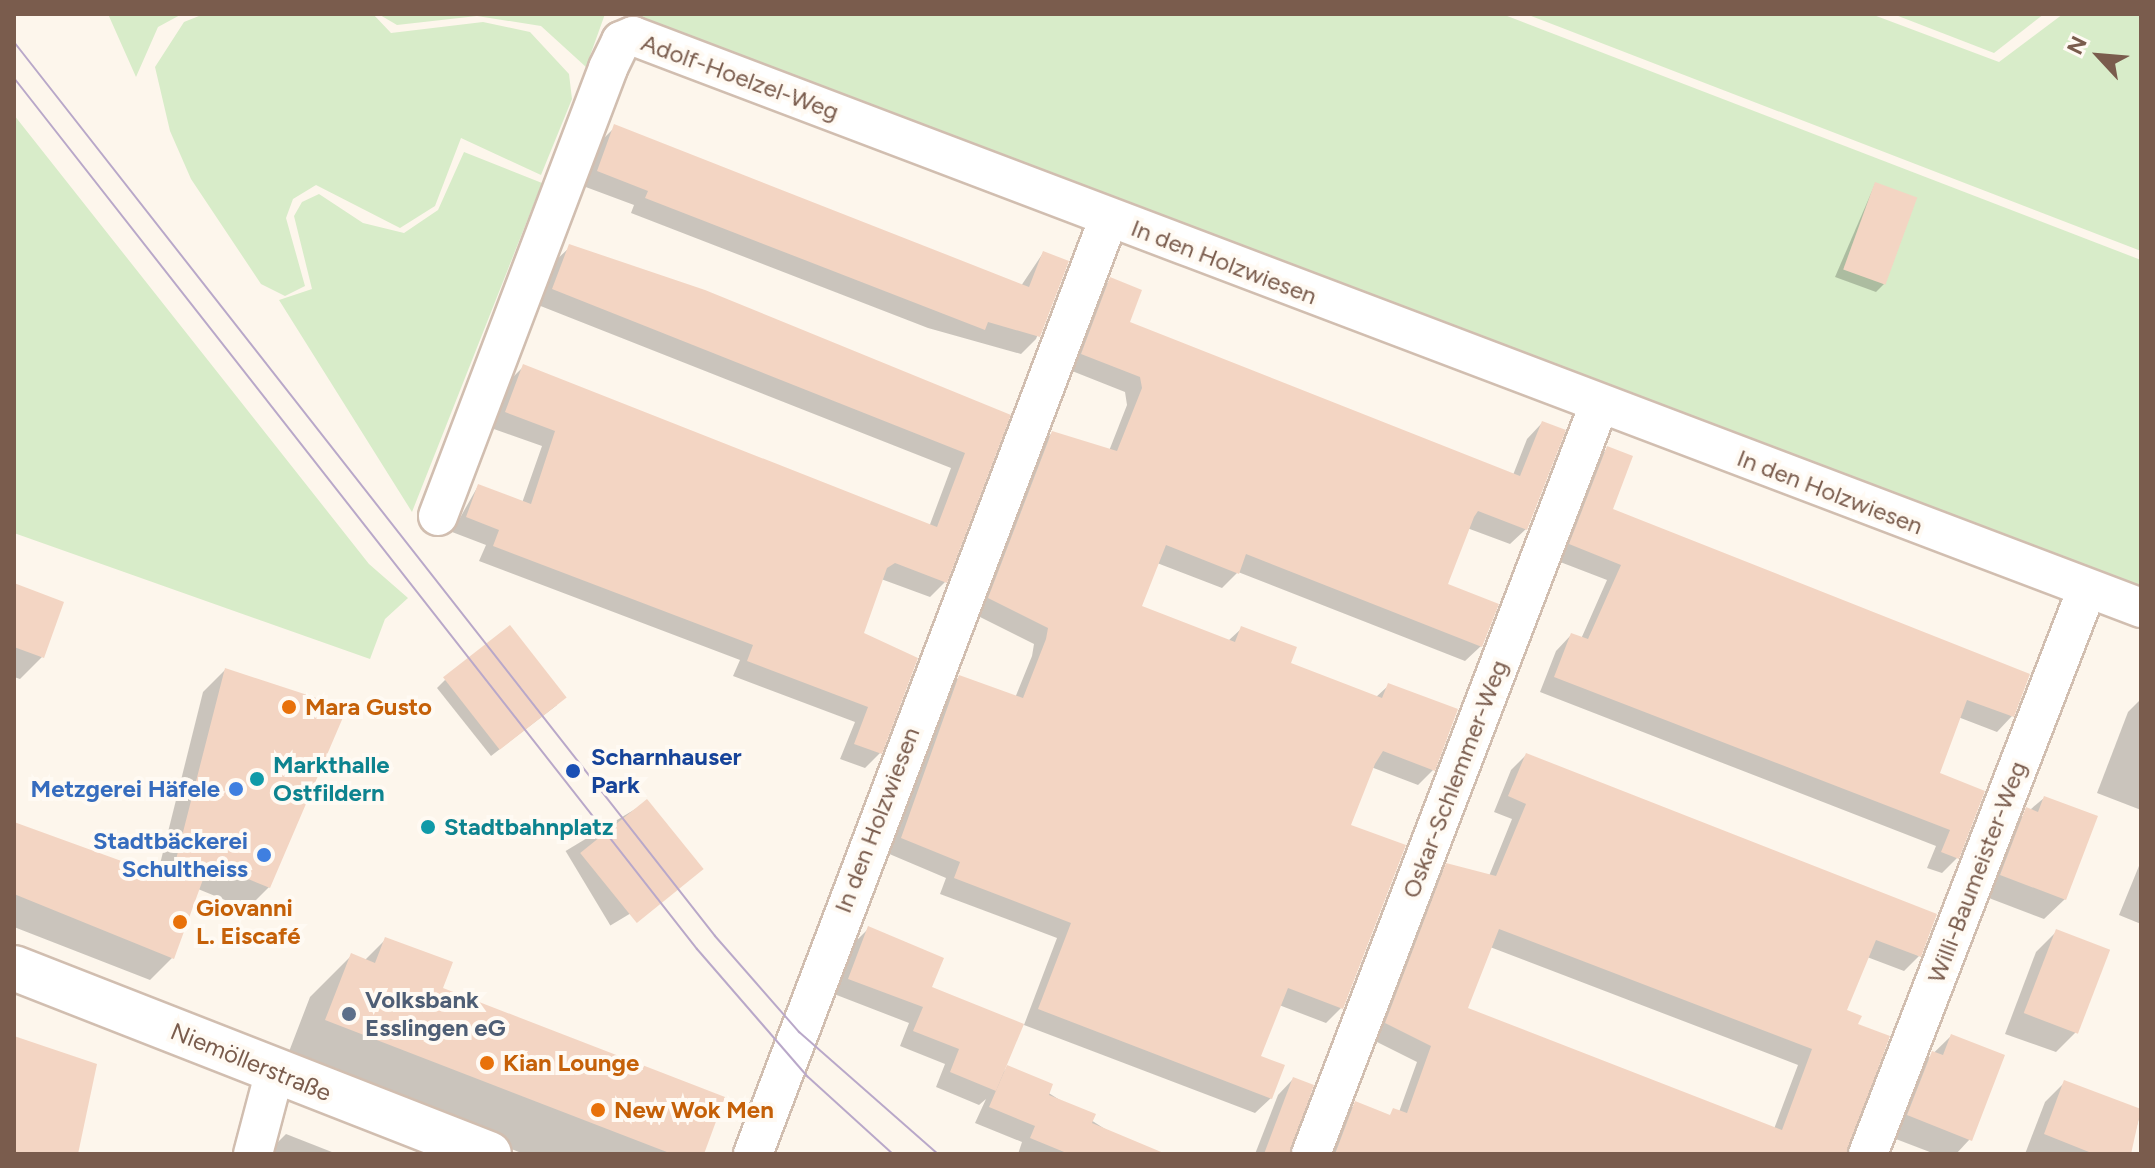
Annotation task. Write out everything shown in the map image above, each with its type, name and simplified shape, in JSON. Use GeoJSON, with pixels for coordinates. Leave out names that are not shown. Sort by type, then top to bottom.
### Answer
{"type":"FeatureCollection","features":[{"type":"Feature","properties":{"kind":"main road","name":"Niemöllerstraße"},"geometry":{"type":"LineString","coordinates":[[14,968],[489,1154]]}},
{"type":"Feature","properties":{"kind":"street","name":"Adolf-Hoelzel-Weg"},"geometry":{"type":"LineString","coordinates":[[438,516],[621,41],[661,43],[1109,218]]}},
{"type":"Feature","properties":{"kind":"street","name":"In den Holzwiesen"},"geometry":{"type":"LineString","coordinates":[[753,1154],[1109,218],[2141,608]]}},
{"type":"Feature","properties":{"kind":"street","name":"Oskar-Schlemmer-Weg"},"geometry":{"type":"LineString","coordinates":[[1311,1154],[1599,405]]}},
{"type":"Feature","properties":{"kind":"street","name":"Willi-Baumeister-Weg"},"geometry":{"type":"LineString","coordinates":[[1868,1154],[2087,589]]}},
{"type":"Feature","properties":{"kind":"street"},"geometry":{"type":"LineString","coordinates":[[253,1154],[275,1071]]}},
{"type":"Feature","properties":{"kind":"green space"},"geometry":{"type":"Polygon","coordinates":[[[108,14],[182,14],[158,27],[136,77],[108,14]]]}},
{"type":"Feature","properties":{"kind":"green space"},"geometry":{"type":"Polygon","coordinates":[[[204,14],[373,14],[391,33],[483,22],[530,32],[569,74],[572,99],[541,175],[461,138],[435,206],[400,228],[316,185],[293,199],[286,218],[305,286],[285,296],[261,284],[191,179],[170,131],[155,67],[184,22],[204,14]]]}},
{"type":"Feature","properties":{"kind":"green space"},"geometry":{"type":"Polygon","coordinates":[[[605,14],[586,67],[541,26],[477,16],[397,25],[380,15],[605,14]]]}},
{"type":"Feature","properties":{"kind":"green space"},"geometry":{"type":"Polygon","coordinates":[[[628,14],[1502,14],[2141,260],[2141,593],[628,14]]]}},
{"type":"Feature","properties":{"kind":"green space"},"geometry":{"type":"Polygon","coordinates":[[[1526,14],[1871,14],[1999,62],[2063,14],[2141,14],[2141,251],[1526,14]]]}},
{"type":"Feature","properties":{"kind":"green space"},"geometry":{"type":"Polygon","coordinates":[[[1893,14],[2044,14],[1994,53],[1893,14]]]}},
{"type":"Feature","properties":{"kind":"green space"},"geometry":{"type":"Polygon","coordinates":[[[14,115],[369,564],[408,598],[385,619],[370,659],[14,533],[14,115]]]}},
{"type":"Feature","properties":{"kind":"green space"},"geometry":{"type":"Polygon","coordinates":[[[464,152],[542,183],[412,512],[279,300],[312,289],[294,216],[302,202],[319,194],[363,223],[404,233],[438,210],[464,152]]]}},
{"type":"Feature","properties":{"kind":"building"},"geometry":{"type":"Polygon","coordinates":[[[614,124],[1029,287],[1043,251],[1069,261],[1040,337],[988,322],[985,330],[645,198],[648,191],[597,171],[614,124]]]}},
{"type":"Feature","properties":{"kind":"building"},"geometry":{"type":"Polygon","coordinates":[[[1875,182],[1917,197],[1885,285],[1843,269],[1875,182]]]}},
{"type":"Feature","properties":{"kind":"building"},"geometry":{"type":"Polygon","coordinates":[[[569,244],[705,290],[1011,415],[947,583],[895,563],[887,568],[864,633],[918,658],[882,754],[854,744],[868,707],[747,661],[753,645],[493,546],[499,530],[466,517],[478,484],[531,504],[555,431],[505,412],[523,364],[937,527],[965,453],[552,289],[569,244]]]}},
{"type":"Feature","properties":{"kind":"building"},"geometry":{"type":"Polygon","coordinates":[[[1110,277],[1142,290],[1130,322],[1520,476],[1542,421],[1566,430],[1527,530],[1478,511],[1448,584],[1499,604],[1482,647],[1246,554],[1239,574],[1166,545],[1142,606],[1235,642],[1241,626],[1297,647],[1291,663],[1382,698],[1388,683],[1458,709],[1435,771],[1383,751],[1375,764],[1351,825],[1406,845],[1343,1009],[1288,988],[1261,1056],[1285,1065],[1272,1099],[1038,1009],[1071,923],[954,878],[960,862],[901,838],[959,675],[1023,698],[1046,639],[1048,628],[988,598],[1052,431],[1117,451],[1142,388],[1140,377],[1081,354],[1110,277]]]}},
{"type":"Feature","properties":{"kind":"building"},"geometry":{"type":"Polygon","coordinates":[[[1607,446],[1633,456],[1613,509],[2030,674],[2014,717],[1967,700],[1940,773],[1985,791],[1959,859],[1941,852],[1950,830],[1554,677],[1571,633],[1588,639],[1621,565],[1569,544],[1607,446]]]}},
{"type":"Feature","properties":{"kind":"building"},"geometry":{"type":"Polygon","coordinates":[[[14,583],[64,602],[44,658],[14,647],[14,583]]]}},
{"type":"Feature","properties":{"kind":"building"},"geometry":{"type":"Polygon","coordinates":[[[510,625],[567,697],[500,750],[443,677],[510,625]]]}},
{"type":"Feature","properties":{"kind":"building","name":"Markthalle Ostfildern"},"geometry":{"type":"Polygon","coordinates":[[[225,668],[347,708],[270,888],[209,863],[174,959],[14,894],[14,822],[171,879],[225,668]]]}},
{"type":"Feature","properties":{"kind":"building"},"geometry":{"type":"Polygon","coordinates":[[[1526,753],[1937,914],[1921,957],[1876,940],[1847,1010],[1862,1016],[1858,1024],[1890,1036],[1847,1154],[1335,1154],[1355,1101],[1390,1115],[1393,1108],[1407,1113],[1431,1046],[1385,1023],[1446,863],[1496,876],[1526,804],[1508,796],[1526,753]],[[1499,929],[1468,1008],[1782,1130],[1812,1049],[1499,929]]]}},
{"type":"Feature","properties":{"kind":"building"},"geometry":{"type":"Polygon","coordinates":[[[2044,796],[2098,816],[2066,900],[2000,875],[2026,807],[2038,812],[2044,796]]]}},
{"type":"Feature","properties":{"kind":"building"},"geometry":{"type":"Polygon","coordinates":[[[647,799],[704,869],[637,923],[580,853],[647,799]]]}},
{"type":"Feature","properties":{"kind":"building"},"geometry":{"type":"Polygon","coordinates":[[[868,926],[944,958],[932,987],[1024,1024],[996,1091],[950,1072],[959,1049],[913,1031],[923,1007],[848,979],[868,926]]]}},
{"type":"Feature","properties":{"kind":"building"},"geometry":{"type":"Polygon","coordinates":[[[2056,929],[2110,950],[2078,1034],[2024,1013],[2056,929]]]}},
{"type":"Feature","properties":{"kind":"building"},"geometry":{"type":"Polygon","coordinates":[[[385,937],[453,962],[443,988],[725,1097],[704,1154],[672,1154],[325,1020],[351,953],[375,963],[385,937]]]}},
{"type":"Feature","properties":{"kind":"building"},"geometry":{"type":"Polygon","coordinates":[[[1951,1034],[2005,1055],[1972,1141],[1907,1115],[1932,1051],[1943,1055],[1951,1034]]]}},
{"type":"Feature","properties":{"kind":"building"},"geometry":{"type":"Polygon","coordinates":[[[14,1036],[97,1064],[78,1154],[14,1154],[14,1036]]]}},
{"type":"Feature","properties":{"kind":"building"},"geometry":{"type":"Polygon","coordinates":[[[1007,1065],[1053,1084],[1049,1095],[1096,1114],[1092,1123],[1166,1154],[1069,1154],[1030,1138],[1035,1126],[989,1107],[1007,1065]]]}},
{"type":"Feature","properties":{"kind":"building"},"geometry":{"type":"Polygon","coordinates":[[[1293,1077],[1314,1085],[1290,1154],[1264,1154],[1293,1077]]]}},
{"type":"Feature","properties":{"kind":"building"},"geometry":{"type":"Polygon","coordinates":[[[2064,1080],[2141,1109],[2131,1154],[2094,1154],[2044,1134],[2064,1080]]]}},
{"type":"Feature","properties":{"kind":"tram line"},"geometry":{"type":"LineString","coordinates":[[14,42],[715,936],[799,1032],[938,1154]]}},
{"type":"Feature","properties":{"kind":"tram line"},"geometry":{"type":"LineString","coordinates":[[14,78],[697,949],[808,1077],[893,1154]]}},
{"type":"Feature","properties":{"kind":"place","name":"Mara Gusto"},"geometry":{"type":"Point","coordinates":[289,707]}},
{"type":"Feature","properties":{"kind":"place","name":"Scharnhauser Park"},"geometry":{"type":"Point","coordinates":[573,771]}},
{"type":"Feature","properties":{"kind":"place","name":"Markthalle Ostfildern"},"geometry":{"type":"Point","coordinates":[257,779]}},
{"type":"Feature","properties":{"kind":"place","name":"Metzgerei Häfele"},"geometry":{"type":"Point","coordinates":[236,789]}},
{"type":"Feature","properties":{"kind":"place","name":"Stadtbahnplatz"},"geometry":{"type":"Point","coordinates":[428,827]}},
{"type":"Feature","properties":{"kind":"place","name":"Stadtbäckerei Schultheiss"},"geometry":{"type":"Point","coordinates":[264,855]}},
{"type":"Feature","properties":{"kind":"place","name":"Giovanni L. Eiscafé"},"geometry":{"type":"Point","coordinates":[180,922]}},
{"type":"Feature","properties":{"kind":"place","name":"Volksbank Esslingen eG"},"geometry":{"type":"Point","coordinates":[349,1014]}},
{"type":"Feature","properties":{"kind":"place","name":"Kian Lounge"},"geometry":{"type":"Point","coordinates":[487,1063]}},
{"type":"Feature","properties":{"kind":"place","name":"New Wok Men"},"geometry":{"type":"Point","coordinates":[598,1110]}}]}
